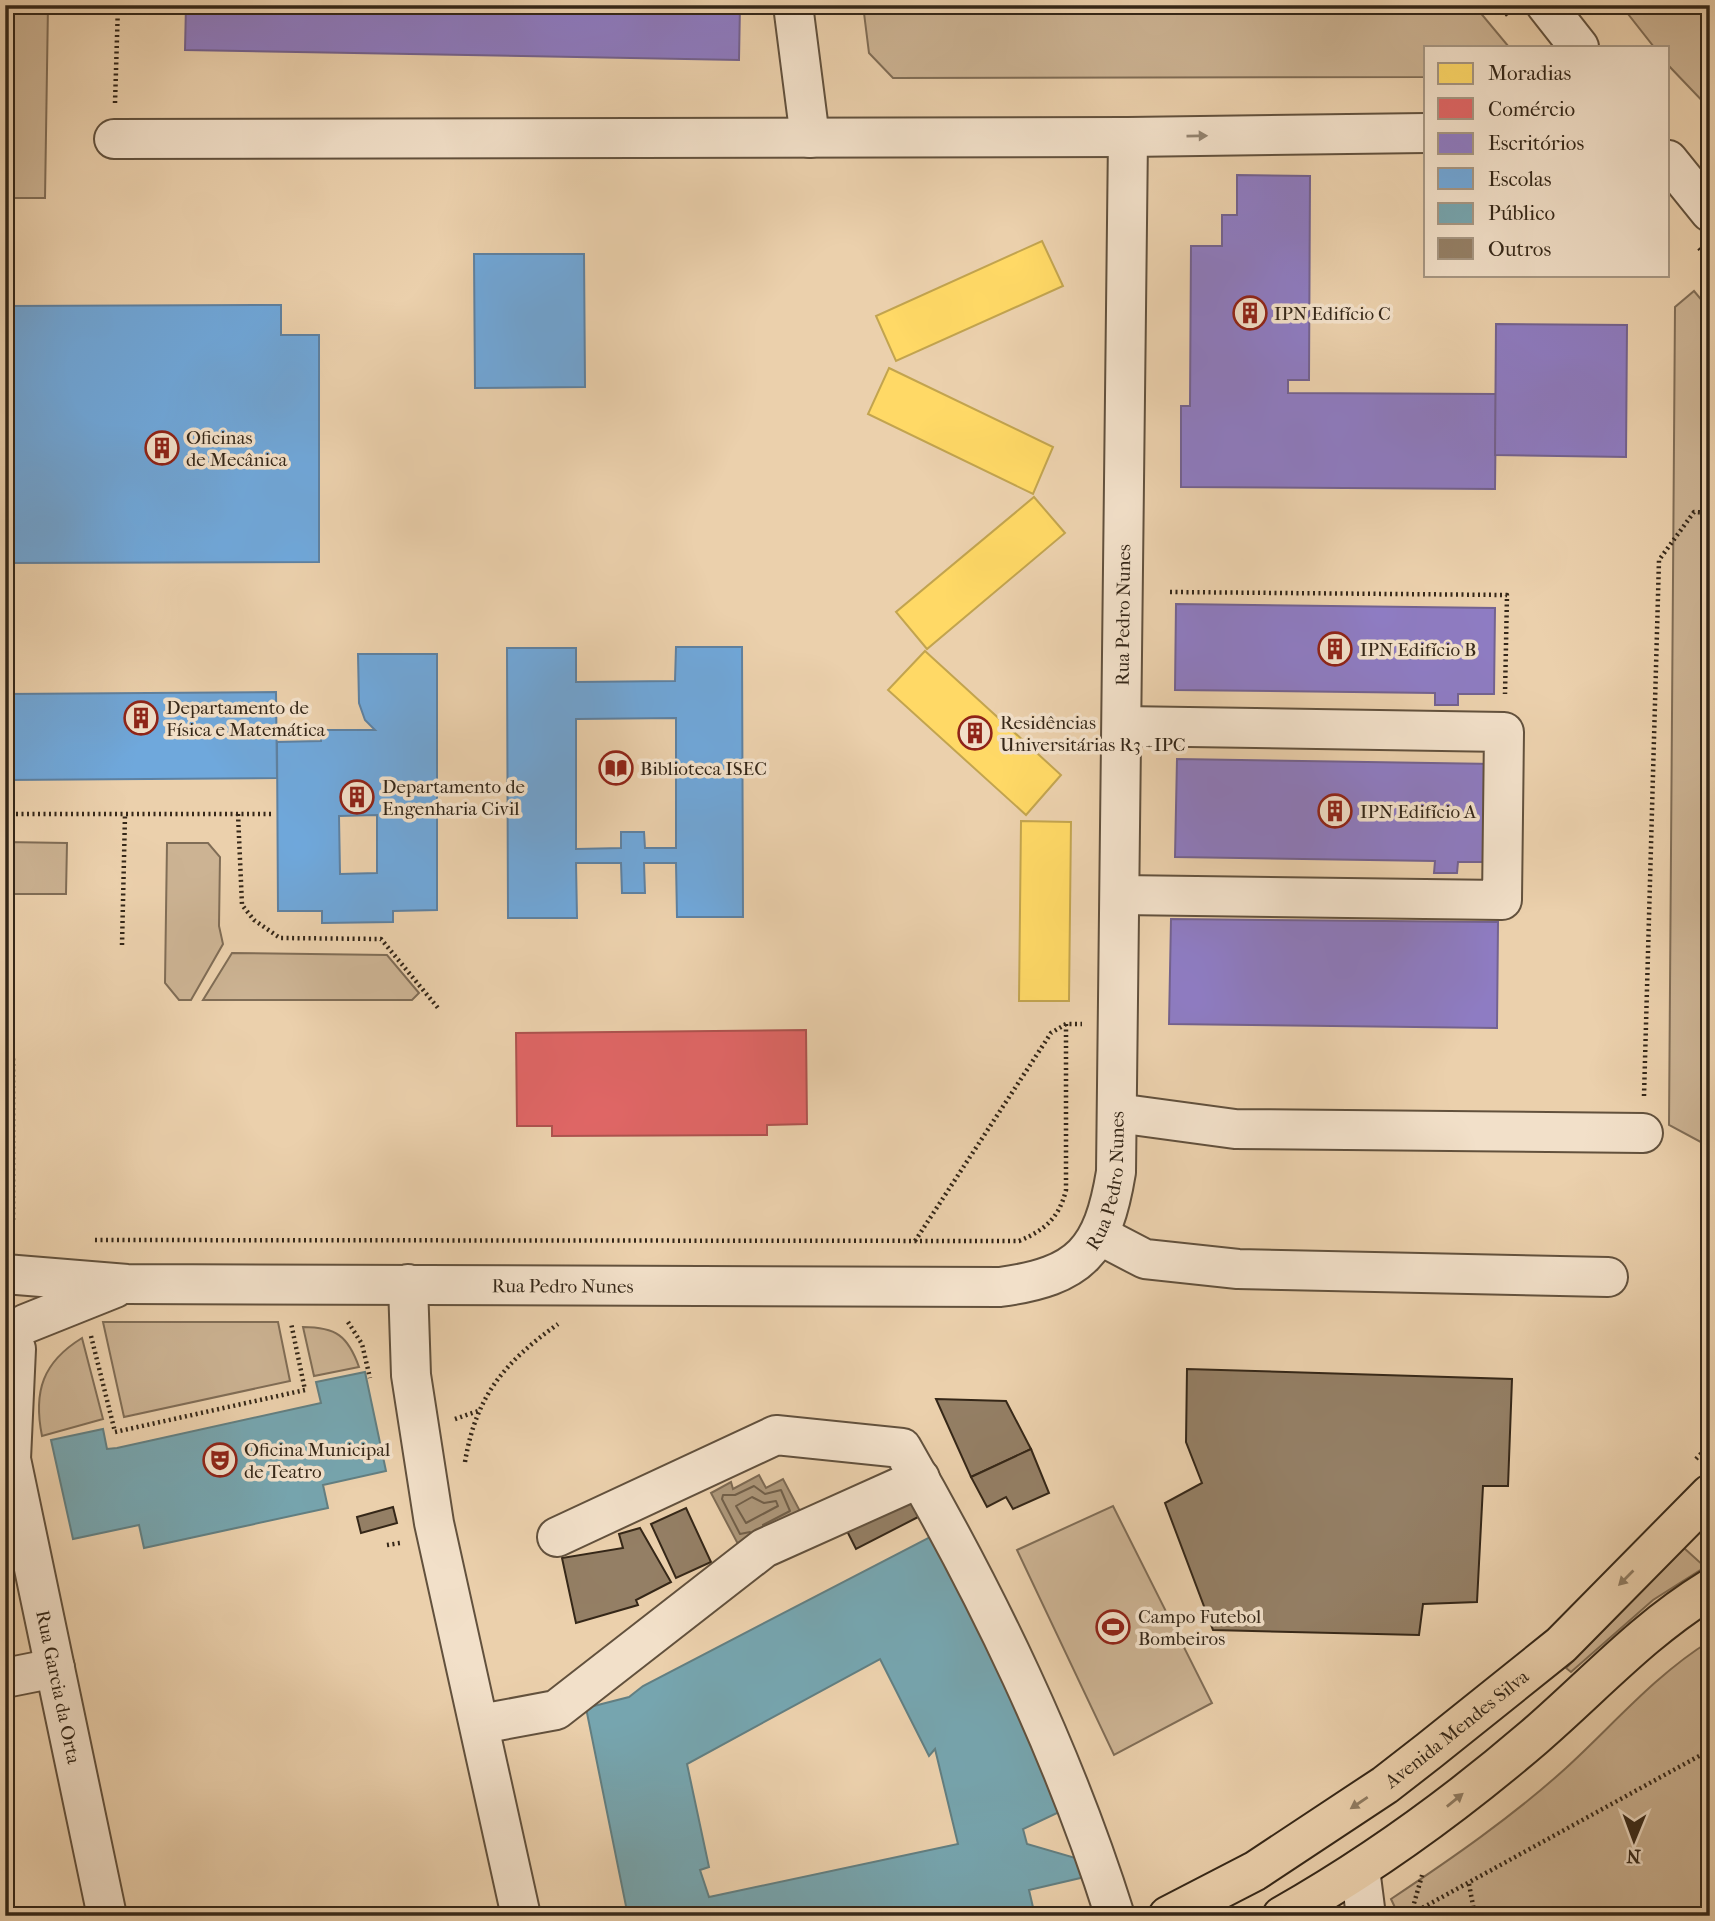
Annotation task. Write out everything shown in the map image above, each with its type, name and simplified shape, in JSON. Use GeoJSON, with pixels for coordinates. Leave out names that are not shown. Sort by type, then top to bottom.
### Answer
{"type":"FeatureCollection","features":[{"type":"Feature","properties":{"kind":"main road","name":"Avenida Mendes Silva"},"geometry":{"type":"LineString","coordinates":[[1168,1916],[1255,1871],[1421,1757],[1561,1645],[1710,1494]]}},
{"type":"Feature","properties":{"kind":"main road"},"geometry":{"type":"LineString","coordinates":[[1282,1916],[1360,1870],[1437,1815],[1534,1737],[1671,1612],[1710,1589]]}},
{"type":"Feature","properties":{"kind":"street"},"geometry":{"type":"LineString","coordinates":[[793,5],[810,138]]}},
{"type":"Feature","properties":{"kind":"street"},"geometry":{"type":"LineString","coordinates":[[1546,5],[1578,46]]}},
{"type":"Feature","properties":{"kind":"street"},"geometry":{"type":"LineString","coordinates":[[114,139],[1128,137],[1424,133]]}},
{"type":"Feature","properties":{"kind":"street","name":"Rua Pedro Nunes"},"geometry":{"type":"LineString","coordinates":[[5,1274],[127,1284],[1000,1287],[1042,1281],[1074,1264],[1099,1236],[1111,1205],[1116,1172],[1128,137]]}},
{"type":"Feature","properties":{"kind":"street"},"geometry":{"type":"LineString","coordinates":[[1670,162],[1710,212]]}},
{"type":"Feature","properties":{"kind":"street"},"geometry":{"type":"LineString","coordinates":[[1120,895],[1502,900],[1504,732],[1122,726]]}},
{"type":"Feature","properties":{"kind":"street"},"geometry":{"type":"LineString","coordinates":[[1117,1114],[1235,1129],[1643,1133]]}},
{"type":"Feature","properties":{"kind":"street"},"geometry":{"type":"LineString","coordinates":[[1099,1236],[1145,1259],[1238,1269],[1608,1277]]}},
{"type":"Feature","properties":{"kind":"street"},"geometry":{"type":"LineString","coordinates":[[5,1282],[18,1297],[15,1345]]}},
{"type":"Feature","properties":{"kind":"street","name":"Rua Pedro Nunes"},"geometry":{"type":"LineString","coordinates":[[15,1345],[82,1300],[127,1284]]}},
{"type":"Feature","properties":{"kind":"street"},"geometry":{"type":"LineString","coordinates":[[408,1284],[411,1376],[434,1523],[481,1724],[521,1916]]}},
{"type":"Feature","properties":{"kind":"street","name":"Rua Garcia da Orta"},"geometry":{"type":"LineString","coordinates":[[15,1345],[8,1455],[107,1916]]}},
{"type":"Feature","properties":{"kind":"street"},"geometry":{"type":"LineString","coordinates":[[557,1537],[776,1435],[902,1448],[958,1546],[1039,1712],[1097,1858],[1115,1916]]}},
{"type":"Feature","properties":{"kind":"street"},"geometry":{"type":"LineString","coordinates":[[481,1724],[556,1710],[764,1548],[920,1478]]}},
{"type":"Feature","properties":{"kind":"street"},"geometry":{"type":"LineString","coordinates":[[5,1678],[55,1668]]}},
{"type":"Feature","properties":{"kind":"street"},"geometry":{"type":"LineString","coordinates":[[1360,1870],[1366,1916]]}},
{"type":"Feature","properties":{"kind":"path"},"geometry":{"type":"LineString","coordinates":[[114,139],[118,5]]}},
{"type":"Feature","properties":{"kind":"path"},"geometry":{"type":"LineString","coordinates":[[1643,1133],[1659,560],[1694,512],[1710,513]]}},
{"type":"Feature","properties":{"kind":"path"},"geometry":{"type":"LineString","coordinates":[[1170,593],[1507,595],[1506,652]]}},
{"type":"Feature","properties":{"kind":"path"},"geometry":{"type":"LineString","coordinates":[[5,814],[274,814]]}},
{"type":"Feature","properties":{"kind":"path"},"geometry":{"type":"LineString","coordinates":[[122,945],[125,814]]}},
{"type":"Feature","properties":{"kind":"path"},"geometry":{"type":"LineString","coordinates":[[238,814],[242,905],[254,920],[280,938],[381,939],[438,1008]]}},
{"type":"Feature","properties":{"kind":"path"},"geometry":{"type":"LineString","coordinates":[[87,1240],[915,1241],[1019,1241],[1038,1233],[1052,1222],[1061,1208],[1066,1190],[1066,1024],[1051,1033],[915,1241]]}},
{"type":"Feature","properties":{"kind":"path"},"geometry":{"type":"LineString","coordinates":[[13,1058],[13,1220]]}},
{"type":"Feature","properties":{"kind":"path"},"geometry":{"type":"LineString","coordinates":[[82,1300],[115,1432],[305,1390],[289,1315]]}},
{"type":"Feature","properties":{"kind":"path"},"geometry":{"type":"LineString","coordinates":[[342,1316],[362,1344],[371,1382]]}},
{"type":"Feature","properties":{"kind":"path"},"geometry":{"type":"LineString","coordinates":[[478,1410],[498,1378],[521,1350],[565,1319]]}},
{"type":"Feature","properties":{"kind":"path"},"geometry":{"type":"LineString","coordinates":[[1405,1916],[1469,1884],[1710,1750]]}},
{"type":"Feature","properties":{"kind":"path"},"geometry":{"type":"LineString","coordinates":[[1469,1884],[1475,1916]]}},
{"type":"Feature","properties":{"kind":"shaded area"},"geometry":{"type":"Polygon","coordinates":[[[5,5],[48,5],[45,198],[5,198],[5,5]]]}},
{"type":"Feature","properties":{"kind":"shaded area"},"geometry":{"type":"Polygon","coordinates":[[[863,5],[1474,5],[1508,46],[1424,46],[1424,77],[893,78],[869,53],[863,5]]]}},
{"type":"Feature","properties":{"kind":"shaded area"},"geometry":{"type":"Polygon","coordinates":[[[1621,5],[1710,5],[1710,109],[1670,67],[1670,46],[1653,46],[1621,5]]]}},
{"type":"Feature","properties":{"kind":"shaded area"},"geometry":{"type":"Polygon","coordinates":[[[1694,291],[1710,310],[1710,1147],[1669,1125],[1675,307],[1694,291]]]}},
{"type":"Feature","properties":{"kind":"shaded area"},"geometry":{"type":"Polygon","coordinates":[[[5,842],[67,843],[66,894],[5,894],[5,842]]]}},
{"type":"Feature","properties":{"kind":"shaded area"},"geometry":{"type":"Polygon","coordinates":[[[167,843],[208,843],[220,857],[219,926],[223,944],[191,1000],[179,1000],[165,983],[167,843]]]}},
{"type":"Feature","properties":{"kind":"shaded area"},"geometry":{"type":"Polygon","coordinates":[[[232,953],[387,955],[419,993],[412,1000],[203,1000],[232,953]]]}},
{"type":"Feature","properties":{"kind":"shaded area"},"geometry":{"type":"Polygon","coordinates":[[[103,1322],[278,1322],[290,1381],[124,1417],[103,1322]]]}},
{"type":"Feature","properties":{"kind":"shaded area"},"geometry":{"type":"Polygon","coordinates":[[[303,1327],[324,1329],[339,1335],[355,1356],[359,1367],[314,1376],[303,1327]]]}},
{"type":"Feature","properties":{"kind":"shaded area"},"geometry":{"type":"Polygon","coordinates":[[[82,1338],[103,1419],[42,1436],[39,1405],[44,1379],[58,1357],[82,1338]]]}},
{"type":"Feature","properties":{"kind":"shaded area","name":"Campo Futebol Bombeiros"},"geometry":{"type":"Polygon","coordinates":[[[1113,1506],[1212,1703],[1114,1755],[1017,1550],[1113,1506]]]}},
{"type":"Feature","properties":{"kind":"shaded area"},"geometry":{"type":"Polygon","coordinates":[[[1684,1548],[1705,1567],[1653,1600],[1571,1672],[1566,1668],[1684,1548]]]}},
{"type":"Feature","properties":{"kind":"shaded area"},"geometry":{"type":"Polygon","coordinates":[[[1710,1641],[1710,1916],[1399,1916],[1391,1899],[1524,1804],[1671,1669],[1710,1641]]]}},
{"type":"Feature","properties":{"kind":"water"},"geometry":{"type":"Polygon","coordinates":[[[759,1475],[766,1488],[783,1479],[801,1513],[739,1546],[711,1493],[731,1482],[733,1489],[759,1475]]]}},
{"type":"Feature","properties":{"kind":"building: Moradias"},"geometry":{"type":"Polygon","coordinates":[[[1042,241],[1063,286],[896,361],[876,316],[1042,241]]]}},
{"type":"Feature","properties":{"kind":"building: Moradias"},"geometry":{"type":"Polygon","coordinates":[[[889,368],[1053,447],[1033,494],[868,414],[889,368]]]}},
{"type":"Feature","properties":{"kind":"building: Moradias"},"geometry":{"type":"Polygon","coordinates":[[[1034,497],[1065,533],[927,649],[896,612],[1034,497]]]}},
{"type":"Feature","properties":{"kind":"building: Moradias","name":"Residências Universitárias R3 - IPC"},"geometry":{"type":"Polygon","coordinates":[[[925,651],[1061,775],[1026,815],[888,690],[925,651]]]}},
{"type":"Feature","properties":{"kind":"building: Moradias"},"geometry":{"type":"Polygon","coordinates":[[[1021,821],[1071,822],[1069,1001],[1019,1001],[1021,821]]]}},
{"type":"Feature","properties":{"kind":"building: Comércio"},"geometry":{"type":"Polygon","coordinates":[[[806,1030],[807,1124],[767,1125],[767,1135],[552,1136],[552,1126],[517,1126],[516,1033],[806,1030]]]}},
{"type":"Feature","properties":{"kind":"building: Escritórios"},"geometry":{"type":"Polygon","coordinates":[[[186,5],[740,5],[739,60],[185,50],[186,5]]]}},
{"type":"Feature","properties":{"kind":"building: Escritórios","name":"IPN Edifício C"},"geometry":{"type":"Polygon","coordinates":[[[1237,175],[1310,176],[1309,380],[1288,380],[1288,393],[1496,394],[1495,489],[1181,487],[1181,406],[1190,406],[1191,246],[1222,246],[1222,215],[1237,215],[1237,175]]]}},
{"type":"Feature","properties":{"kind":"building: Escritórios"},"geometry":{"type":"Polygon","coordinates":[[[1496,324],[1627,325],[1626,457],[1495,455],[1496,324]]]}},
{"type":"Feature","properties":{"kind":"building: Escritórios","name":"IPN Edifício B"},"geometry":{"type":"Polygon","coordinates":[[[1176,604],[1495,608],[1494,694],[1458,694],[1458,705],[1435,705],[1435,693],[1175,690],[1176,604]]]}},
{"type":"Feature","properties":{"kind":"building: Escritórios","name":"IPN Edifício A"},"geometry":{"type":"Polygon","coordinates":[[[1177,759],[1495,764],[1494,862],[1458,862],[1457,873],[1434,873],[1435,861],[1175,857],[1177,759]]]}},
{"type":"Feature","properties":{"kind":"building: Escritórios"},"geometry":{"type":"Polygon","coordinates":[[[1171,919],[1498,922],[1497,1028],[1169,1024],[1171,919]]]}},
{"type":"Feature","properties":{"kind":"building: Escolas"},"geometry":{"type":"Polygon","coordinates":[[[474,254],[584,254],[585,387],[475,388],[474,254]]]}},
{"type":"Feature","properties":{"kind":"building: Escolas","name":"Oficinas de Mecânica"},"geometry":{"type":"Polygon","coordinates":[[[281,305],[281,335],[319,335],[319,562],[5,563],[5,306],[281,305]]]}},
{"type":"Feature","properties":{"kind":"building: Escolas"},"geometry":{"type":"Polygon","coordinates":[[[676,647],[742,647],[743,917],[677,917],[676,863],[644,863],[645,893],[622,893],[621,863],[576,863],[577,918],[508,918],[507,648],[576,648],[576,682],[675,681],[676,647]],[[676,718],[576,719],[576,849],[621,848],[621,832],[644,832],[645,848],[676,848],[676,718]]]}},
{"type":"Feature","properties":{"kind":"building: Escolas","name":"Departamento de Engenharia Civil"},"geometry":{"type":"Polygon","coordinates":[[[358,654],[437,654],[437,910],[393,911],[393,922],[322,923],[322,911],[278,911],[277,742],[321,741],[321,730],[375,730],[365,720],[359,703],[358,654]],[[377,815],[339,816],[340,874],[377,873],[377,815]]]}},
{"type":"Feature","properties":{"kind":"building: Escolas","name":"Departamento de Física e Matemática"},"geometry":{"type":"Polygon","coordinates":[[[276,692],[277,778],[5,780],[5,694],[276,692]]]}},
{"type":"Feature","properties":{"kind":"building: Público","name":"Oficina Municipal de Teatro"},"geometry":{"type":"Polygon","coordinates":[[[365,1372],[386,1471],[323,1485],[328,1508],[144,1548],[139,1525],[73,1539],[51,1440],[103,1429],[107,1449],[117,1448],[321,1403],[316,1382],[365,1372]]]}},
{"type":"Feature","properties":{"kind":"building: Público"},"geometry":{"type":"Polygon","coordinates":[[[932,1536],[1074,1805],[1023,1829],[1027,1844],[1079,1859],[1089,1876],[1029,1890],[1035,1916],[628,1916],[586,1708],[629,1697],[643,1686],[932,1536]],[[880,1659],[687,1764],[709,1867],[700,1870],[709,1897],[958,1844],[935,1749],[929,1756],[880,1659]]]}},
{"type":"Feature","properties":{"kind":"building: Outros"},"geometry":{"type":"Polygon","coordinates":[[[1187,1369],[1512,1379],[1508,1486],[1483,1486],[1477,1602],[1423,1604],[1419,1635],[1213,1630],[1165,1503],[1202,1483],[1186,1442],[1187,1369]]]}},
{"type":"Feature","properties":{"kind":"building: Outros"},"geometry":{"type":"Polygon","coordinates":[[[936,1399],[1006,1401],[1031,1449],[971,1477],[936,1399]]]}},
{"type":"Feature","properties":{"kind":"building: Outros"},"geometry":{"type":"Polygon","coordinates":[[[1031,1449],[1049,1493],[1013,1509],[1006,1497],[987,1507],[971,1477],[1031,1449]]]}},
{"type":"Feature","properties":{"kind":"building: Outros"},"geometry":{"type":"Polygon","coordinates":[[[906,1487],[922,1515],[856,1549],[841,1519],[906,1487]]]}},
{"type":"Feature","properties":{"kind":"building: Outros"},"geometry":{"type":"Polygon","coordinates":[[[393,1507],[397,1523],[361,1533],[357,1517],[393,1507]]]}},
{"type":"Feature","properties":{"kind":"building: Outros"},"geometry":{"type":"Polygon","coordinates":[[[686,1508],[711,1562],[676,1578],[651,1524],[686,1508]]]}},
{"type":"Feature","properties":{"kind":"building: Outros"},"geometry":{"type":"Polygon","coordinates":[[[640,1528],[671,1582],[636,1600],[638,1605],[576,1623],[562,1558],[623,1548],[619,1534],[640,1528]]]}},
{"type":"Feature","properties":{"kind":"place","name":"IPN Edifício C"},"geometry":{"type":"Point","coordinates":[1250,313]}},
{"type":"Feature","properties":{"kind":"place","name":"Oficinas de Mecânica"},"geometry":{"type":"Point","coordinates":[162,448]}},
{"type":"Feature","properties":{"kind":"place","name":"IPN Edifício B"},"geometry":{"type":"Point","coordinates":[1335,649]}},
{"type":"Feature","properties":{"kind":"place","name":"Departamento de Física e Matemática"},"geometry":{"type":"Point","coordinates":[141,718]}},
{"type":"Feature","properties":{"kind":"place","name":"Residências Universitárias R3 - IPC"},"geometry":{"type":"Point","coordinates":[975,733]}},
{"type":"Feature","properties":{"kind":"place","name":"Biblioteca ISEC"},"geometry":{"type":"Point","coordinates":[616,768]}},
{"type":"Feature","properties":{"kind":"place","name":"Departamento de Engenharia Civil"},"geometry":{"type":"Point","coordinates":[357,797]}},
{"type":"Feature","properties":{"kind":"place","name":"IPN Edifício A"},"geometry":{"type":"Point","coordinates":[1335,811]}},
{"type":"Feature","properties":{"kind":"place","name":"Oficina Municipal de Teatro"},"geometry":{"type":"Point","coordinates":[220,1460]}},
{"type":"Feature","properties":{"kind":"place","name":"Campo Futebol Bombeiros"},"geometry":{"type":"Point","coordinates":[1113,1627]}}]}
